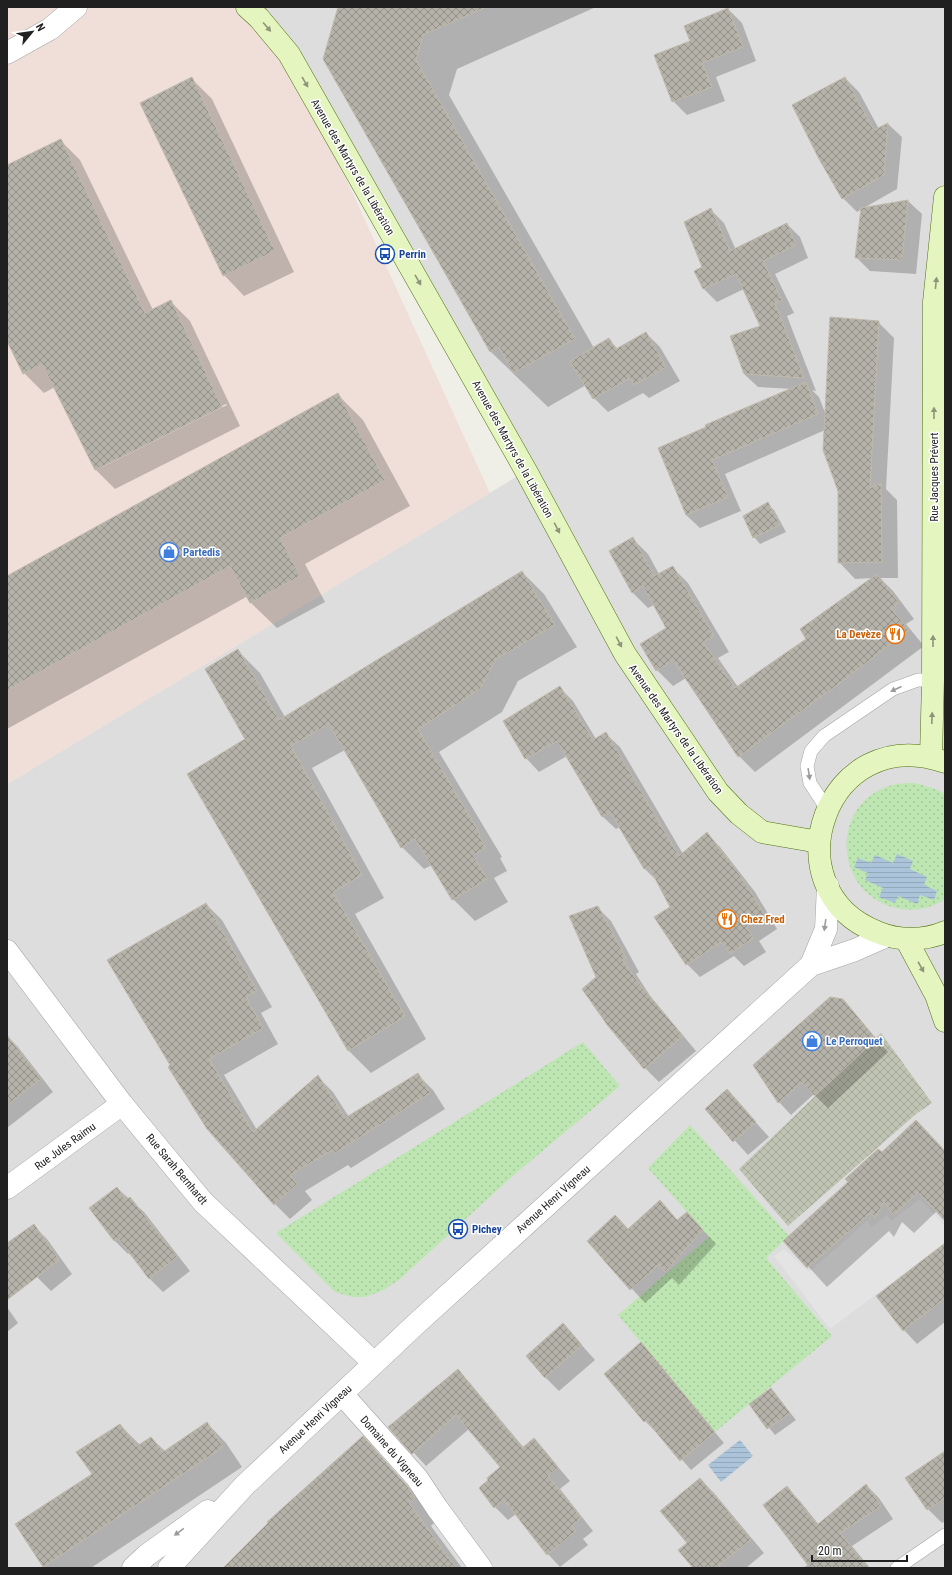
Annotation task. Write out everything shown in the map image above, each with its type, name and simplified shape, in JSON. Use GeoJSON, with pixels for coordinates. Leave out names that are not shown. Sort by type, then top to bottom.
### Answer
{"type":"FeatureCollection","features":[{"type":"Feature","properties":{"kind":"main road","name":"Avenue des Martyrs de la Libération"},"geometry":{"type":"LineString","coordinates":[[247,7],[259,18],[289,54],[522,464],[625,654],[718,792],[739,814],[762,832],[819,842]]}},
{"type":"Feature","properties":{"kind":"main road","name":"Rue Jacques Prévert"},"geometry":{"type":"LineString","coordinates":[[938,759],[934,680],[934,302],[945,197]]}},
{"type":"Feature","properties":{"kind":"main road"},"geometry":{"type":"LineString","coordinates":[[938,759],[906,755],[881,760],[859,771],[841,787],[827,809],[819,842],[821,865],[828,886],[838,903],[852,918],[868,929],[896,938],[936,936],[945,932]]}},
{"type":"Feature","properties":{"kind":"main road"},"geometry":{"type":"LineString","coordinates":[[896,938],[936,995],[945,1021]]}},
{"type":"Feature","properties":{"kind":"street"},"geometry":{"type":"LineString","coordinates":[[7,53],[50,29],[76,7]]}},
{"type":"Feature","properties":{"kind":"street","name":"Avenue Henri Vigneau"},"geometry":{"type":"LineString","coordinates":[[169,1568],[245,1485],[422,1318],[810,965],[826,929],[828,886]]}},
{"type":"Feature","properties":{"kind":"street","name":"Avenue Henri Vigneau"},"geometry":{"type":"LineString","coordinates":[[810,965],[896,938]]}},
{"type":"Feature","properties":{"kind":"street","name":"Rue Sarah Bernhardt"},"geometry":{"type":"LineString","coordinates":[[7,952],[122,1104],[203,1202],[374,1364]]}},
{"type":"Feature","properties":{"kind":"street","name":"Rue Jules Raimu"},"geometry":{"type":"LineString","coordinates":[[7,1188],[122,1104]]}},
{"type":"Feature","properties":{"kind":"street","name":"Domaine du Vigneau"},"geometry":{"type":"LineString","coordinates":[[342,1394],[417,1478],[481,1568]]}},
{"type":"Feature","properties":{"kind":"street","name":"Avenue Henri Vigneau"},"geometry":{"type":"LineString","coordinates":[[133,1568],[147,1555],[245,1485]]}},
{"type":"Feature","properties":{"kind":"lane"},"geometry":{"type":"LineString","coordinates":[[827,809],[810,783],[807,766],[811,750],[824,736],[894,689],[918,680],[934,680]]}},
{"type":"Feature","properties":{"kind":"lane"},"geometry":{"type":"LineString","coordinates":[[896,1568],[945,1535]]}},
{"type":"Feature","properties":{"kind":"shaded area"},"geometry":{"type":"Polygon","coordinates":[[[7,7],[247,7],[289,54],[490,493],[7,784],[7,7]]]}},
{"type":"Feature","properties":{"kind":"shaded area"},"geometry":{"type":"Polygon","coordinates":[[[247,7],[945,7],[945,1568],[7,1568],[7,784],[526,471],[247,7]]]}},
{"type":"Feature","properties":{"kind":"shaded area"},"geometry":{"type":"Polygon","coordinates":[[[881,1033],[932,1103],[916,1114],[788,1226],[739,1169],[881,1033]]]}},
{"type":"Feature","properties":{"kind":"shaded area"},"geometry":{"type":"Polygon","coordinates":[[[920,1199],[945,1226],[945,1243],[830,1329],[774,1256],[784,1249],[809,1272],[867,1221],[872,1227],[887,1215],[891,1221],[920,1199]]]}},
{"type":"Feature","properties":{"kind":"green space"},"geometry":{"type":"Polygon","coordinates":[[[915,783],[933,788],[945,794],[945,899],[928,907],[908,910],[896,908],[874,899],[859,884],[850,865],[847,845],[850,825],[859,807],[875,792],[897,784],[915,783]]]}},
{"type":"Feature","properties":{"kind":"green space"},"geometry":{"type":"Polygon","coordinates":[[[583,1042],[620,1086],[515,1174],[400,1279],[382,1291],[365,1297],[352,1297],[335,1292],[276,1233],[583,1042]]]}},
{"type":"Feature","properties":{"kind":"green space"},"geometry":{"type":"Polygon","coordinates":[[[690,1125],[789,1236],[766,1258],[832,1336],[715,1432],[618,1315],[709,1237],[648,1168],[690,1125]]]}},
{"type":"Feature","properties":{"kind":"water"},"geometry":{"type":"Polygon","coordinates":[[[897,854],[913,861],[910,869],[927,877],[924,885],[937,891],[934,900],[920,895],[917,904],[898,896],[895,903],[879,897],[883,888],[865,880],[868,873],[854,867],[858,858],[871,863],[875,855],[893,863],[897,854]]]}},
{"type":"Feature","properties":{"kind":"water"},"geometry":{"type":"Polygon","coordinates":[[[740,1440],[753,1456],[721,1482],[708,1465],[740,1440]]]}},
{"type":"Feature","properties":{"kind":"building"},"geometry":{"type":"Polygon","coordinates":[[[338,7],[486,7],[423,35],[416,60],[575,339],[513,373],[499,347],[490,352],[323,59],[338,7]]]}},
{"type":"Feature","properties":{"kind":"building"},"geometry":{"type":"Polygon","coordinates":[[[728,8],[743,47],[702,63],[712,87],[672,102],[654,55],[690,41],[684,26],[728,8]]]}},
{"type":"Feature","properties":{"kind":"building"},"geometry":{"type":"Polygon","coordinates":[[[192,77],[275,251],[223,276],[140,103],[192,77]]]}},
{"type":"Feature","properties":{"kind":"building"},"geometry":{"type":"Polygon","coordinates":[[[845,77],[874,130],[888,123],[884,175],[842,199],[819,159],[792,105],[845,77]]]}},
{"type":"Feature","properties":{"kind":"building"},"geometry":{"type":"Polygon","coordinates":[[[61,139],[145,313],[171,300],[222,407],[95,470],[42,364],[23,374],[7,341],[7,165],[61,139]]]}},
{"type":"Feature","properties":{"kind":"building"},"geometry":{"type":"Polygon","coordinates":[[[908,200],[902,260],[855,258],[861,208],[908,200]]]}},
{"type":"Feature","properties":{"kind":"building"},"geometry":{"type":"Polygon","coordinates":[[[711,208],[730,251],[787,223],[796,245],[763,261],[782,300],[775,303],[804,378],[744,374],[730,336],[760,326],[736,274],[703,289],[694,271],[702,267],[684,222],[711,208]]]}},
{"type":"Feature","properties":{"kind":"building"},"geometry":{"type":"Polygon","coordinates":[[[830,317],[879,321],[870,488],[881,483],[882,562],[838,563],[838,491],[823,450],[830,317]]]}},
{"type":"Feature","properties":{"kind":"building"},"geometry":{"type":"Polygon","coordinates":[[[646,332],[666,367],[634,385],[630,378],[593,399],[570,361],[609,338],[616,349],[646,332]]]}},
{"type":"Feature","properties":{"kind":"building"},"geometry":{"type":"Polygon","coordinates":[[[806,382],[818,414],[712,460],[728,497],[686,515],[658,448],[706,427],[705,425],[806,382]]]}},
{"type":"Feature","properties":{"kind":"building","name":"Partedis"},"geometry":{"type":"Polygon","coordinates":[[[338,393],[385,480],[280,538],[300,576],[250,603],[230,566],[7,690],[7,576],[338,393]]]}},
{"type":"Feature","properties":{"kind":"building"},"geometry":{"type":"Polygon","coordinates":[[[768,502],[780,525],[753,538],[743,516],[768,502]]]}},
{"type":"Feature","properties":{"kind":"building"},"geometry":{"type":"Polygon","coordinates":[[[633,537],[654,576],[673,566],[714,636],[703,642],[735,688],[806,639],[800,629],[877,574],[899,603],[891,608],[909,630],[840,683],[738,757],[673,660],[656,671],[640,644],[666,628],[643,586],[632,593],[609,551],[633,537]]]}},
{"type":"Feature","properties":{"kind":"building"},"geometry":{"type":"Polygon","coordinates":[[[522,571],[555,625],[496,659],[480,689],[418,729],[480,834],[479,836],[486,848],[473,855],[487,879],[452,900],[415,839],[401,848],[329,724],[291,746],[362,875],[333,892],[405,1016],[348,1051],[187,774],[245,739],[205,669],[238,649],[279,720],[522,571]]]}},
{"type":"Feature","properties":{"kind":"building"},"geometry":{"type":"Polygon","coordinates":[[[560,686],[593,740],[606,732],[679,856],[707,832],[742,878],[765,915],[746,927],[753,938],[730,954],[722,942],[686,965],[654,917],[670,907],[649,867],[644,869],[610,812],[602,817],[557,741],[525,759],[503,721],[560,686]]]}},
{"type":"Feature","properties":{"kind":"building"},"geometry":{"type":"Polygon","coordinates":[[[206,903],[257,991],[246,997],[263,1028],[209,1059],[253,1132],[318,1075],[345,1118],[418,1073],[430,1093],[335,1153],[332,1150],[290,1175],[297,1184],[274,1205],[207,1129],[168,1067],[170,1065],[107,960],[206,903]]]}},
{"type":"Feature","properties":{"kind":"building"},"geometry":{"type":"Polygon","coordinates":[[[598,906],[626,958],[623,960],[638,982],[683,1036],[644,1069],[608,1026],[582,989],[596,977],[569,916],[598,906]]]}},
{"type":"Feature","properties":{"kind":"building","name":"Le Perroquet"},"geometry":{"type":"Polygon","coordinates":[[[830,997],[843,999],[876,1039],[815,1096],[802,1082],[778,1103],[753,1065],[830,997]]]}},
{"type":"Feature","properties":{"kind":"building"},"geometry":{"type":"Polygon","coordinates":[[[7,1035],[41,1079],[7,1105],[7,1035]]]}},
{"type":"Feature","properties":{"kind":"building"},"geometry":{"type":"Polygon","coordinates":[[[727,1089],[756,1122],[733,1142],[705,1109],[727,1089]]]}},
{"type":"Feature","properties":{"kind":"building"},"geometry":{"type":"Polygon","coordinates":[[[916,1120],[945,1151],[945,1221],[918,1192],[894,1215],[884,1202],[875,1218],[870,1213],[807,1268],[783,1241],[848,1182],[845,1179],[878,1149],[882,1152],[916,1120]]]}},
{"type":"Feature","properties":{"kind":"building"},"geometry":{"type":"Polygon","coordinates":[[[117,1187],[126,1200],[130,1197],[177,1257],[149,1279],[118,1238],[114,1241],[89,1208],[117,1187]]]}},
{"type":"Feature","properties":{"kind":"building"},"geometry":{"type":"Polygon","coordinates":[[[660,1200],[677,1220],[687,1212],[703,1230],[665,1272],[659,1264],[630,1290],[587,1241],[615,1215],[628,1229],[660,1200]]]}},
{"type":"Feature","properties":{"kind":"building"},"geometry":{"type":"Polygon","coordinates":[[[34,1224],[59,1260],[7,1300],[7,1243],[34,1224]]]}},
{"type":"Feature","properties":{"kind":"building"},"geometry":{"type":"Polygon","coordinates":[[[945,1243],[945,1298],[903,1331],[876,1296],[945,1243]]]}},
{"type":"Feature","properties":{"kind":"building"},"geometry":{"type":"Polygon","coordinates":[[[563,1323],[582,1345],[545,1378],[526,1356],[563,1323]]]}},
{"type":"Feature","properties":{"kind":"building"},"geometry":{"type":"Polygon","coordinates":[[[641,1342],[715,1432],[680,1461],[646,1420],[644,1422],[604,1374],[641,1342]]]}},
{"type":"Feature","properties":{"kind":"building"},"geometry":{"type":"Polygon","coordinates":[[[458,1369],[522,1448],[534,1438],[558,1467],[548,1476],[581,1518],[571,1526],[576,1531],[547,1555],[504,1500],[494,1508],[479,1488],[488,1480],[487,1478],[500,1467],[456,1415],[412,1454],[388,1427],[458,1369]]]}},
{"type":"Feature","properties":{"kind":"building"},"geometry":{"type":"Polygon","coordinates":[[[771,1388],[790,1413],[767,1429],[749,1404],[771,1388]]]}},
{"type":"Feature","properties":{"kind":"building"},"geometry":{"type":"Polygon","coordinates":[[[207,1422],[223,1447],[43,1567],[15,1524],[92,1474],[76,1452],[120,1424],[137,1446],[151,1437],[163,1452],[207,1422]]]}},
{"type":"Feature","properties":{"kind":"building"},"geometry":{"type":"Polygon","coordinates":[[[363,1436],[415,1497],[409,1503],[456,1568],[223,1568],[268,1523],[267,1522],[363,1436]]]}},
{"type":"Feature","properties":{"kind":"building"},"geometry":{"type":"Polygon","coordinates":[[[945,1451],[945,1498],[927,1510],[905,1478],[945,1451]]]}},
{"type":"Feature","properties":{"kind":"building"},"geometry":{"type":"Polygon","coordinates":[[[700,1478],[751,1539],[716,1568],[693,1568],[678,1550],[687,1543],[660,1511],[700,1478]]]}},
{"type":"Feature","properties":{"kind":"building"},"geometry":{"type":"Polygon","coordinates":[[[866,1484],[881,1506],[840,1533],[868,1568],[810,1568],[763,1505],[787,1486],[817,1525],[866,1484]]]}},
{"type":"Feature","properties":{"kind":"place","name":"Perrin"},"geometry":{"type":"Point","coordinates":[385,254]}},
{"type":"Feature","properties":{"kind":"place","name":"Partedis"},"geometry":{"type":"Point","coordinates":[169,552]}},
{"type":"Feature","properties":{"kind":"place","name":"La Devèze"},"geometry":{"type":"Point","coordinates":[895,634]}},
{"type":"Feature","properties":{"kind":"place","name":"Chez Fred"},"geometry":{"type":"Point","coordinates":[727,919]}},
{"type":"Feature","properties":{"kind":"place","name":"Le Perroquet"},"geometry":{"type":"Point","coordinates":[812,1041]}},
{"type":"Feature","properties":{"kind":"place","name":"Pichey"},"geometry":{"type":"Point","coordinates":[458,1229]}}]}
